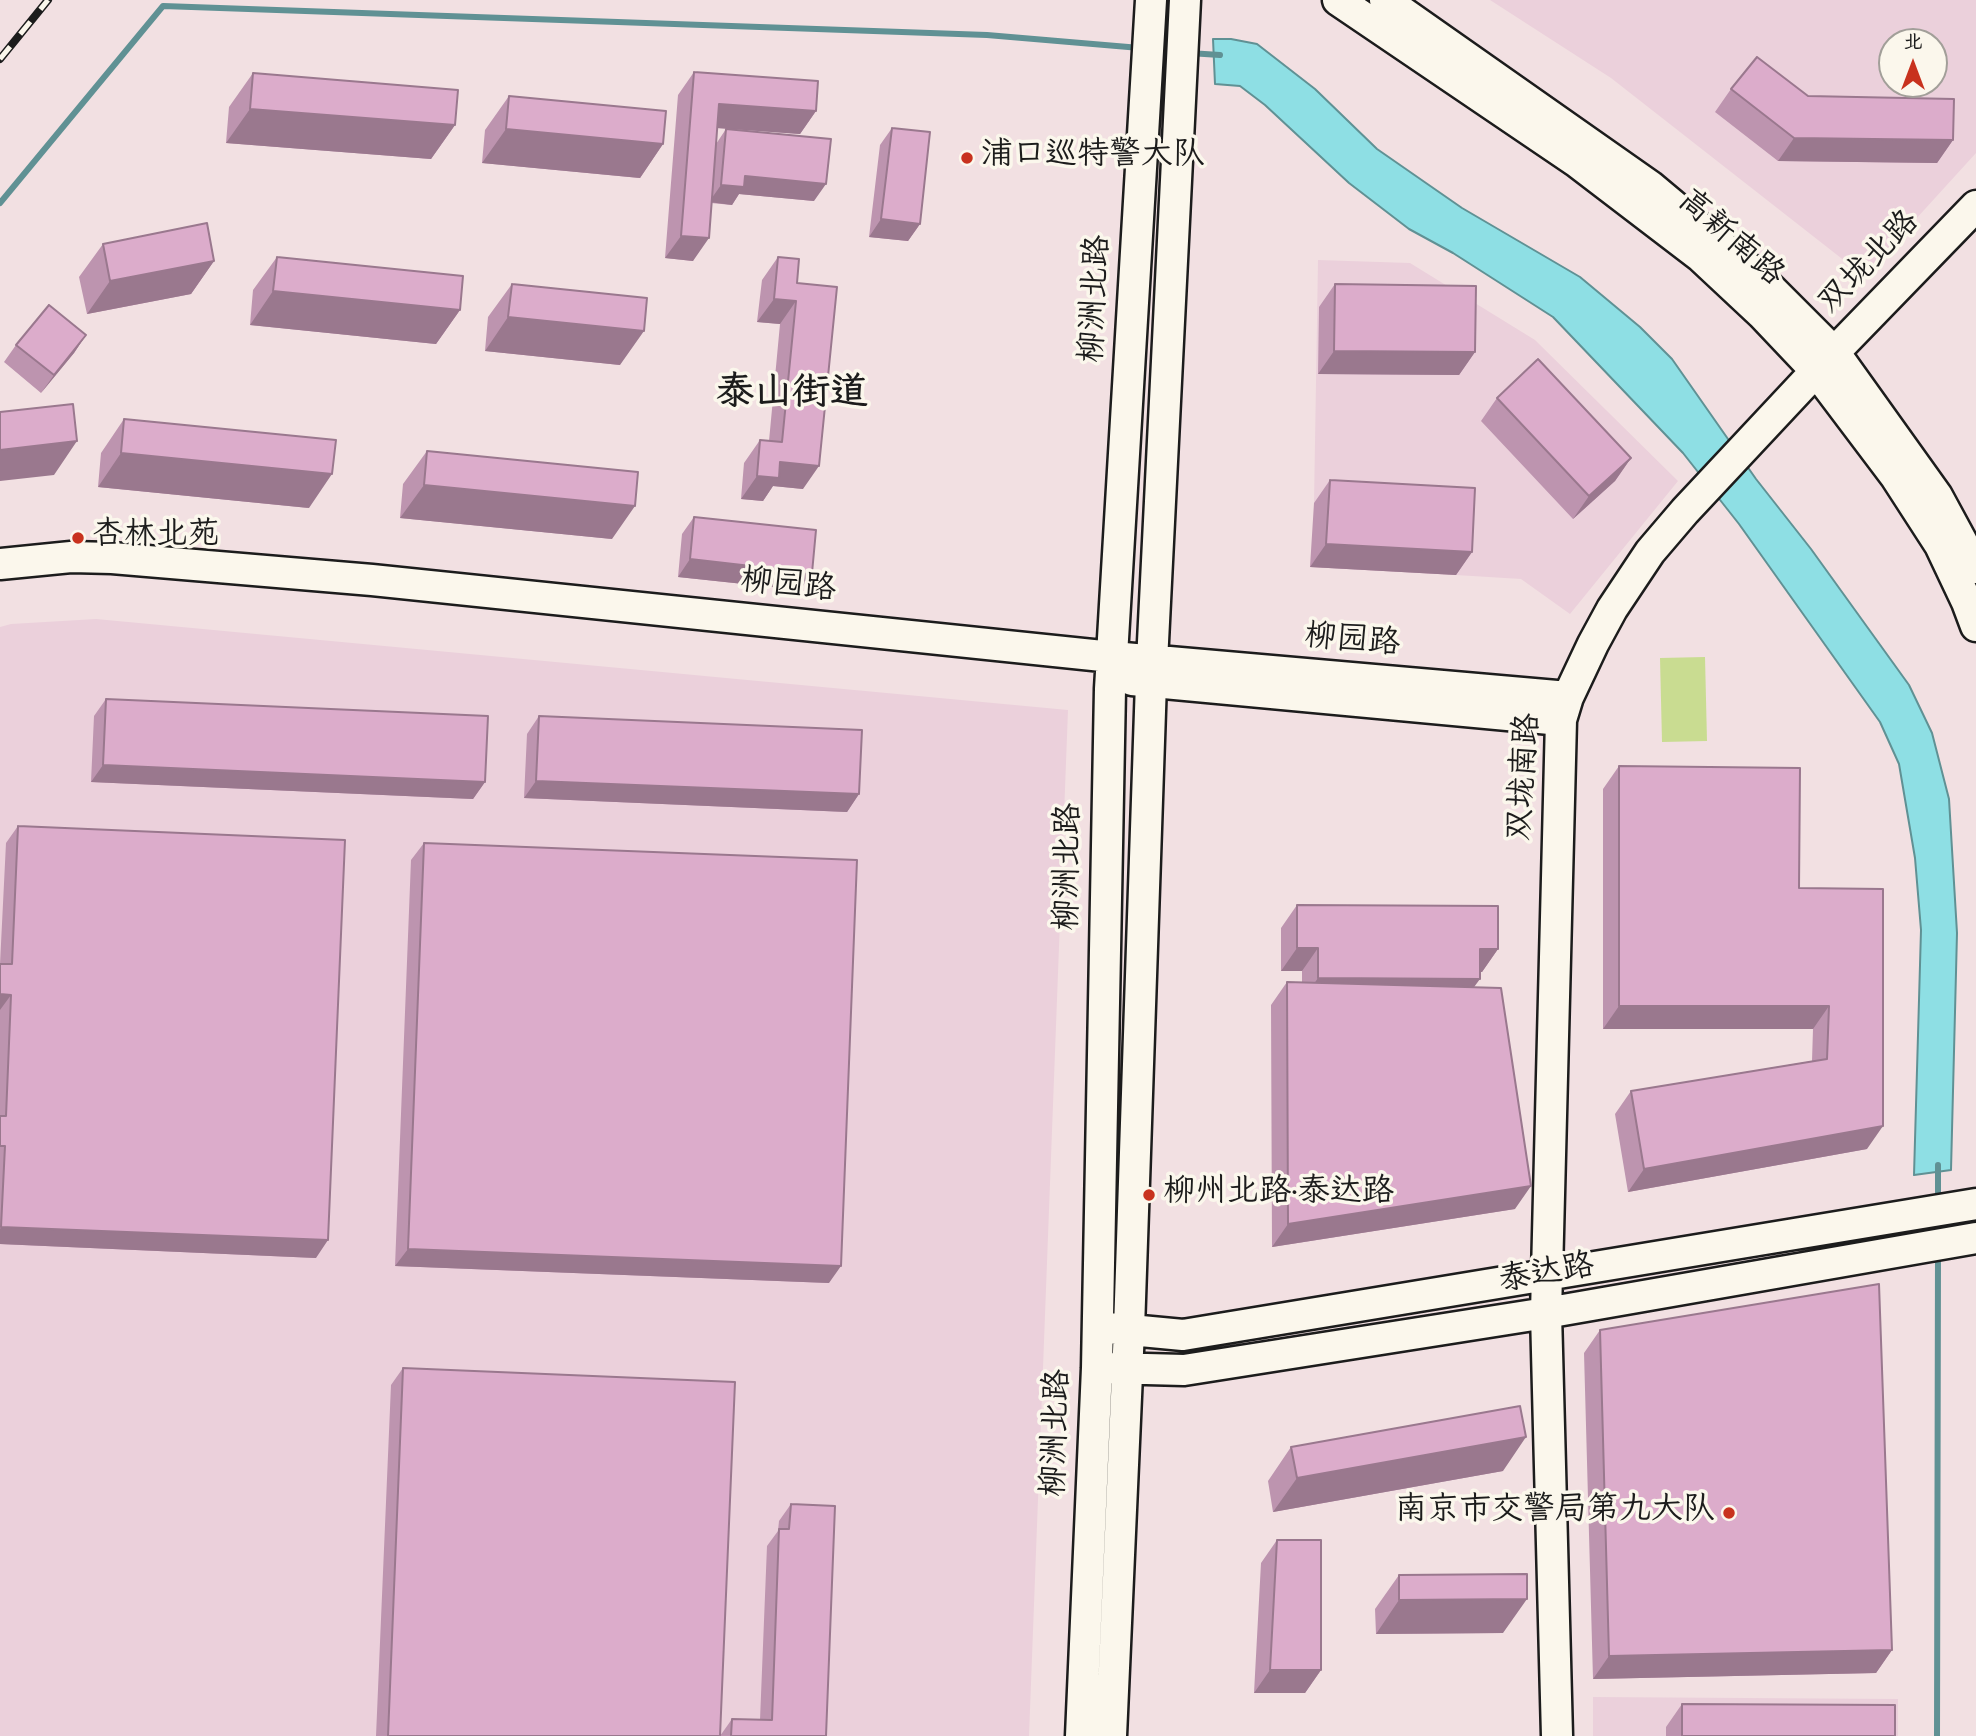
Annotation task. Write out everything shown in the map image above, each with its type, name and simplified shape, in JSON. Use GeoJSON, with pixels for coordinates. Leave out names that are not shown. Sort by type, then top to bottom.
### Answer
{"type":"FeatureCollection","features":[{"type":"Feature","properties":{"kind":"street","name":"柳洲北路"},"geometry":{"type":"LineString","coordinates":[[1081,1736],[1097,1368],[1111,667],[1151,0]]}},
{"type":"Feature","properties":{"kind":"street","name":"柳洲北路"},"geometry":{"type":"LineString","coordinates":[[1111,1736],[1129,1329],[1152,671],[1185,0]]}},
{"type":"Feature","properties":{"kind":"street","name":"高新南路"},"geometry":{"type":"LineString","coordinates":[[1338,0],[1577,162],[1700,256],[1762,314],[1825,362],[1940,545],[1976,626]]}},
{"type":"Feature","properties":{"kind":"street","name":"高新南路"},"geometry":{"type":"LineString","coordinates":[[1385,0],[1650,186],[1761,279],[1825,362],[1937,496],[1976,568]]}},
{"type":"Feature","properties":{"kind":"street","name":"双垅北路"},"geometry":{"type":"LineString","coordinates":[[1825,362],[1976,206]]}},
{"type":"Feature","properties":{"kind":"street","name":"双垅南路"},"geometry":{"type":"LineString","coordinates":[[1557,1736],[1546,1275],[1565,709],[1592,644],[1650,552],[1825,362]]}},
{"type":"Feature","properties":{"kind":"street","name":"柳园路"},"geometry":{"type":"LineString","coordinates":[[0,564],[71,556],[372,580],[1111,667]]}},
{"type":"Feature","properties":{"kind":"street","name":"柳园路"},"geometry":{"type":"LineString","coordinates":[[0,582],[80,573],[1565,709]]}},
{"type":"Feature","properties":{"kind":"street","name":"泰达路"},"geometry":{"type":"LineString","coordinates":[[1098,1328],[1183,1335],[1966,1205]]}},
{"type":"Feature","properties":{"kind":"street","name":"泰达路"},"geometry":{"type":"LineString","coordinates":[[1097,1368],[1184,1370],[1546,1312],[1965,1239]]}},
{"type":"Feature","properties":{"kind":"shaded area"},"geometry":{"type":"Polygon","coordinates":[[[1490,0],[1976,0],[1976,153],[1864,276],[1611,78],[1490,0]]]}},
{"type":"Feature","properties":{"kind":"shaded area"},"geometry":{"type":"Polygon","coordinates":[[[1318,260],[1410,263],[1535,340],[1678,481],[1570,614],[1521,579],[1456,575],[1459,511],[1314,503],[1318,260]]]}},
{"type":"Feature","properties":{"kind":"shaded area"},"geometry":{"type":"Polygon","coordinates":[[[96,619],[1068,710],[1029,1736],[0,1736],[0,627],[96,619]]]}},
{"type":"Feature","properties":{"kind":"shaded area"},"geometry":{"type":"Polygon","coordinates":[[[1593,1697],[1898,1699],[1898,1736],[1593,1736],[1593,1697]]]}},
{"type":"Feature","properties":{"kind":"green space"},"geometry":{"type":"Polygon","coordinates":[[[1705,657],[1707,741],[1662,742],[1660,658],[1705,657]]]}},
{"type":"Feature","properties":{"kind":"water"},"geometry":{"type":"Polygon","coordinates":[[[1213,39],[1257,44],[1315,89],[1377,149],[1462,208],[1580,277],[1640,327],[1672,359],[1756,479],[1811,549],[1909,685],[1932,733],[1949,799],[1957,933],[1951,1170],[1914,1175],[1921,930],[1915,858],[1899,764],[1880,722],[1739,524],[1683,453],[1553,317],[1453,253],[1409,229],[1349,183],[1265,105],[1240,86],[1215,84],[1213,39]]]}},
{"type":"Feature","properties":{"kind":"building"},"geometry":{"type":"Polygon","coordinates":[[[1757,57],[1808,96],[1954,99],[1953,140],[1794,138],[1731,89],[1757,57]]]}},
{"type":"Feature","properties":{"kind":"building"},"geometry":{"type":"Polygon","coordinates":[[[694,72],[818,81],[816,111],[719,104],[709,238],[681,236],[694,72]]]}},
{"type":"Feature","properties":{"kind":"building"},"geometry":{"type":"Polygon","coordinates":[[[253,73],[458,90],[455,125],[250,109],[253,73]]]}},
{"type":"Feature","properties":{"kind":"building"},"geometry":{"type":"Polygon","coordinates":[[[509,96],[666,111],[663,144],[506,129],[509,96]]]}},
{"type":"Feature","properties":{"kind":"building"},"geometry":{"type":"Polygon","coordinates":[[[892,128],[930,132],[920,224],[881,219],[892,128]]]}},
{"type":"Feature","properties":{"kind":"building"},"geometry":{"type":"Polygon","coordinates":[[[726,129],[831,139],[826,184],[745,176],[744,187],[721,185],[726,129]]]}},
{"type":"Feature","properties":{"kind":"building"},"geometry":{"type":"Polygon","coordinates":[[[207,223],[214,261],[110,281],[103,244],[207,223]]]}},
{"type":"Feature","properties":{"kind":"building"},"geometry":{"type":"Polygon","coordinates":[[[277,257],[463,276],[460,310],[273,291],[277,257]]]}},
{"type":"Feature","properties":{"kind":"building"},"geometry":{"type":"Polygon","coordinates":[[[778,257],[799,259],[797,283],[837,287],[819,466],[780,462],[779,478],[757,476],[760,440],[782,442],[796,301],[774,299],[778,257]]]}},
{"type":"Feature","properties":{"kind":"building"},"geometry":{"type":"Polygon","coordinates":[[[512,284],[647,298],[644,331],[508,317],[512,284]]]}},
{"type":"Feature","properties":{"kind":"building"},"geometry":{"type":"Polygon","coordinates":[[[1335,284],[1476,286],[1475,352],[1334,351],[1335,284]]]}},
{"type":"Feature","properties":{"kind":"building"},"geometry":{"type":"Polygon","coordinates":[[[49,305],[86,335],[54,375],[16,345],[49,305]]]}},
{"type":"Feature","properties":{"kind":"building"},"geometry":{"type":"Polygon","coordinates":[[[1538,359],[1631,458],[1589,496],[1497,398],[1538,359]]]}},
{"type":"Feature","properties":{"kind":"building"},"geometry":{"type":"Polygon","coordinates":[[[73,404],[77,441],[0,450],[0,412],[73,404]]]}},
{"type":"Feature","properties":{"kind":"building"},"geometry":{"type":"Polygon","coordinates":[[[124,419],[336,440],[332,474],[121,453],[124,419]]]}},
{"type":"Feature","properties":{"kind":"building"},"geometry":{"type":"Polygon","coordinates":[[[427,451],[638,472],[635,506],[424,485],[427,451]]]}},
{"type":"Feature","properties":{"kind":"building"},"geometry":{"type":"Polygon","coordinates":[[[1330,480],[1475,488],[1472,552],[1326,544],[1330,480]]]}},
{"type":"Feature","properties":{"kind":"building"},"geometry":{"type":"Polygon","coordinates":[[[694,517],[816,530],[812,573],[690,559],[694,517]]]}},
{"type":"Feature","properties":{"kind":"building"},"geometry":{"type":"Polygon","coordinates":[[[106,699],[488,716],[485,782],[103,765],[106,699]]]}},
{"type":"Feature","properties":{"kind":"building"},"geometry":{"type":"Polygon","coordinates":[[[539,716],[862,730],[859,794],[536,781],[539,716]]]}},
{"type":"Feature","properties":{"kind":"building"},"geometry":{"type":"Polygon","coordinates":[[[1619,766],[1800,768],[1799,888],[1883,889],[1883,1126],[1644,1169],[1631,1091],[1827,1059],[1829,1006],[1619,1006],[1619,766]]]}},
{"type":"Feature","properties":{"kind":"building"},"geometry":{"type":"Polygon","coordinates":[[[18,826],[345,840],[328,1240],[1,1227],[5,1146],[0,1146],[0,1116],[6,1116],[11,995],[0,994],[0,964],[12,964],[18,826]]]}},
{"type":"Feature","properties":{"kind":"building"},"geometry":{"type":"Polygon","coordinates":[[[424,843],[857,860],[841,1266],[408,1249],[424,843]]]}},
{"type":"Feature","properties":{"kind":"building"},"geometry":{"type":"Polygon","coordinates":[[[1297,905],[1498,906],[1498,949],[1480,949],[1480,979],[1318,978],[1318,948],[1297,948],[1297,905]]]}},
{"type":"Feature","properties":{"kind":"building"},"geometry":{"type":"Polygon","coordinates":[[[1287,982],[1501,988],[1531,1186],[1288,1224],[1287,982]]]}},
{"type":"Feature","properties":{"kind":"building","name":"南京市交警局第九大队"},"geometry":{"type":"Polygon","coordinates":[[[1879,1284],[1892,1650],[1609,1656],[1600,1330],[1879,1284]]]}},
{"type":"Feature","properties":{"kind":"building"},"geometry":{"type":"Polygon","coordinates":[[[403,1368],[735,1382],[720,1736],[388,1736],[403,1368]]]}},
{"type":"Feature","properties":{"kind":"building"},"geometry":{"type":"Polygon","coordinates":[[[1520,1406],[1526,1437],[1297,1478],[1291,1447],[1520,1406]]]}},
{"type":"Feature","properties":{"kind":"building"},"geometry":{"type":"Polygon","coordinates":[[[791,1504],[835,1506],[826,1736],[731,1736],[732,1719],[772,1720],[779,1529],[789,1529],[791,1504]]]}},
{"type":"Feature","properties":{"kind":"building"},"geometry":{"type":"Polygon","coordinates":[[[1277,1540],[1321,1540],[1321,1670],[1270,1670],[1277,1540]]]}},
{"type":"Feature","properties":{"kind":"building"},"geometry":{"type":"Polygon","coordinates":[[[1527,1574],[1527,1599],[1399,1600],[1399,1575],[1527,1574]]]}},
{"type":"Feature","properties":{"kind":"building"},"geometry":{"type":"Polygon","coordinates":[[[1682,1704],[1895,1705],[1895,1736],[1682,1736],[1682,1704]]]}},
{"type":"Feature","properties":{"kind":"waterway"},"geometry":{"type":"LineString","coordinates":[[0,203],[163,6],[987,35],[1140,48]]}},
{"type":"Feature","properties":{"kind":"waterway"},"geometry":{"type":"LineString","coordinates":[[1189,53],[1220,55]]}},
{"type":"Feature","properties":{"kind":"waterway"},"geometry":{"type":"LineString","coordinates":[[1938,1165],[1938,1203]]}},
{"type":"Feature","properties":{"kind":"waterway"},"geometry":{"type":"LineString","coordinates":[[1937,1736],[1938,1252]]}},
{"type":"Feature","properties":{"kind":"railway"},"geometry":{"type":"LineString","coordinates":[[0,59],[48,0]]}},
{"type":"Feature","properties":{"kind":"place","name":"浦口巡特警大队"},"geometry":{"type":"Point","coordinates":[967,158]}},
{"type":"Feature","properties":{"kind":"place","name":"杏林北苑"},"geometry":{"type":"Point","coordinates":[78,538]}},
{"type":"Feature","properties":{"kind":"place","name":"柳州北路·泰达路"},"geometry":{"type":"Point","coordinates":[1149,1195]}},
{"type":"Feature","properties":{"kind":"place","name":"南京市交警局第九大队"},"geometry":{"type":"Point","coordinates":[1729,1513]}},
{"type":"Feature","properties":{"kind":"district","name":"泰山街道"},"geometry":{"type":"Point","coordinates":[792,397]}}]}
